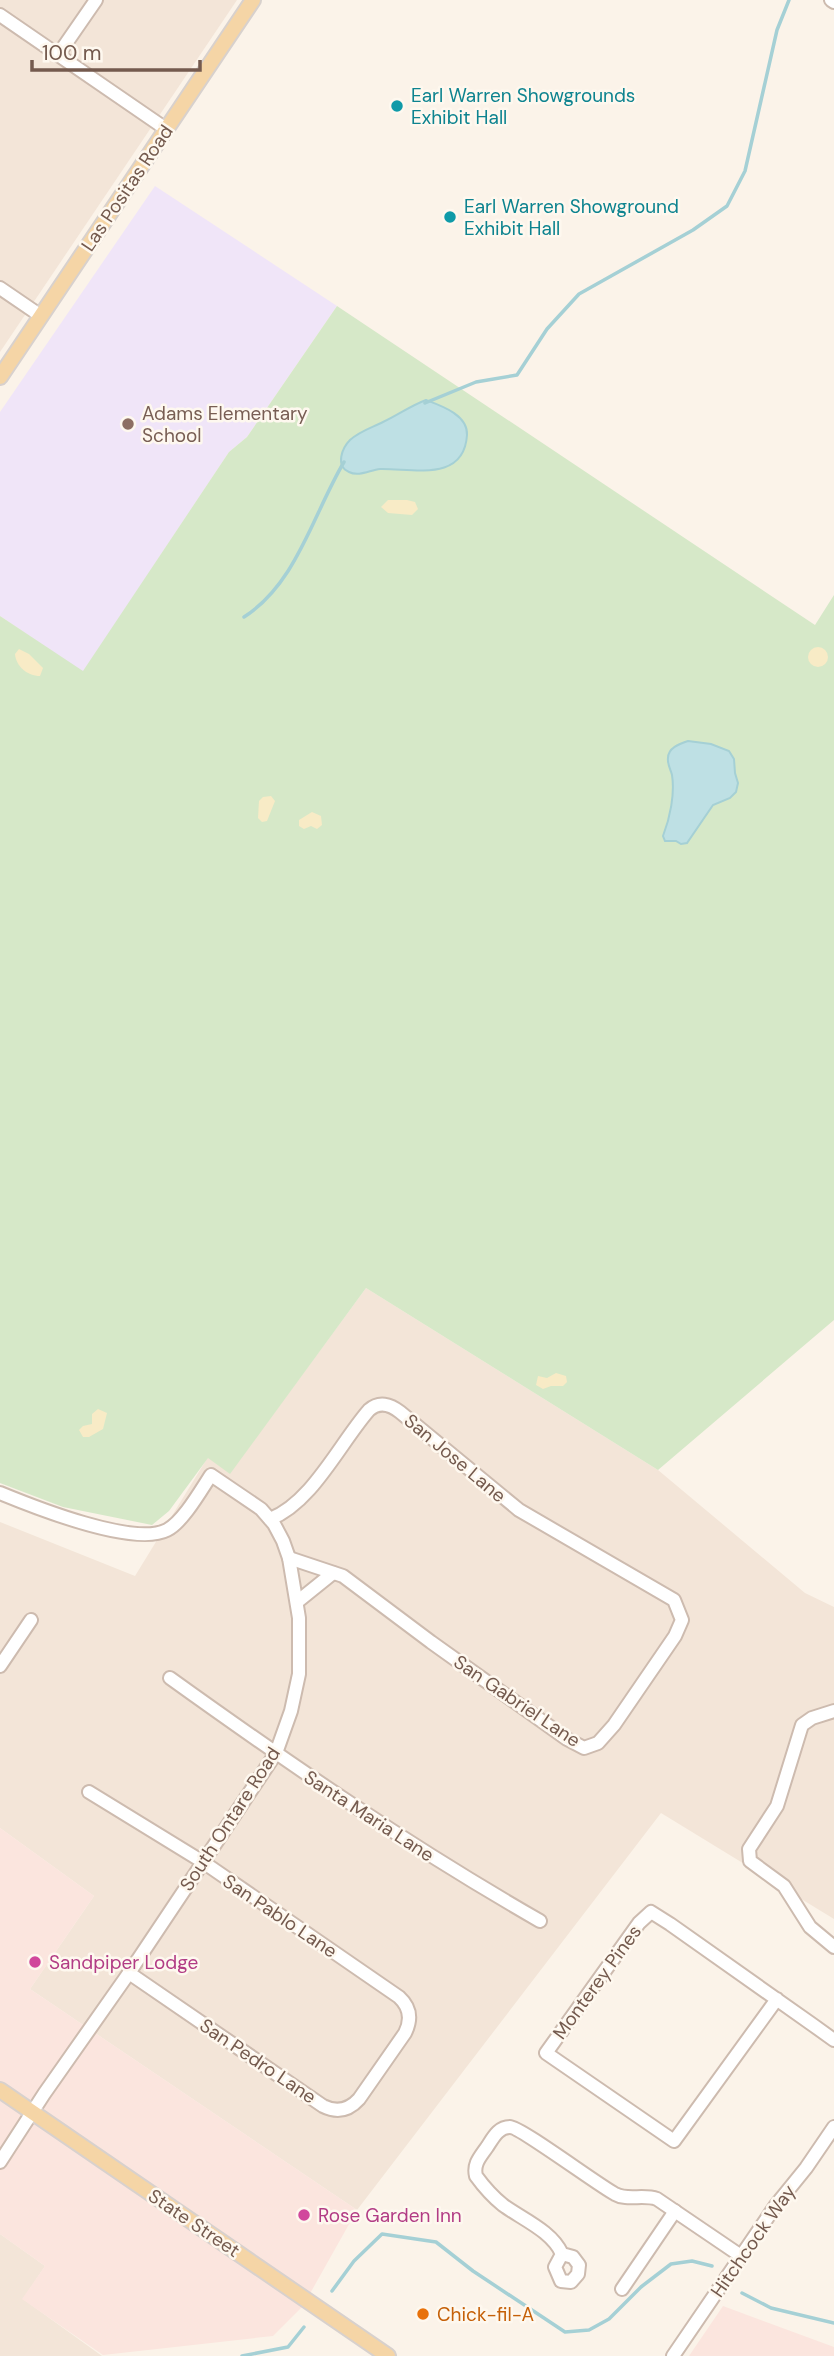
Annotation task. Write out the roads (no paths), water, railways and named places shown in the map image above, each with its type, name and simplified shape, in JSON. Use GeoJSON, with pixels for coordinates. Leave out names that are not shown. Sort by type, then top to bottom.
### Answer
{"type":"FeatureCollection","features":[{"type":"Feature","properties":{"kind":"main road","name":"Las Positas Road"},"geometry":{"type":"LineString","coordinates":[[0,377],[253,0]]}},
{"type":"Feature","properties":{"kind":"main road","name":"State Street"},"geometry":{"type":"LineString","coordinates":[[0,2090],[388,2356]]}},
{"type":"Feature","properties":{"kind":"street"},"geometry":{"type":"LineString","coordinates":[[58,55],[96,0]]}},
{"type":"Feature","properties":{"kind":"street"},"geometry":{"type":"LineString","coordinates":[[0,15],[166,129]]}},
{"type":"Feature","properties":{"kind":"street"},"geometry":{"type":"LineString","coordinates":[[0,288],[41,316]]}},
{"type":"Feature","properties":{"kind":"street","name":"San Jose Lane"},"geometry":{"type":"LineString","coordinates":[[270,1519],[283,1514],[311,1486],[369,1410],[374,1406],[387,1404],[519,1510],[670,1597]]}},
{"type":"Feature","properties":{"kind":"street","name":"South Ontare Road"},"geometry":{"type":"LineString","coordinates":[[0,1493],[74,1520],[110,1529],[154,1535],[174,1525],[211,1475],[261,1509],[283,1541],[297,1602],[300,1646],[299,1674],[291,1711],[276,1753],[0,2162]]}},
{"type":"Feature","properties":{"kind":"street","name":"San Gabriel Lane"},"geometry":{"type":"LineString","coordinates":[[289,1558],[343,1576],[431,1642],[567,1739],[584,1748],[598,1742],[614,1725],[675,1636],[682,1620],[678,1606],[670,1597]]}},
{"type":"Feature","properties":{"kind":"street"},"geometry":{"type":"LineString","coordinates":[[297,1602],[333,1573]]}},
{"type":"Feature","properties":{"kind":"street"},"geometry":{"type":"LineString","coordinates":[[0,1666],[31,1620]]}},
{"type":"Feature","properties":{"kind":"street","name":"Santa Maria Lane"},"geometry":{"type":"LineString","coordinates":[[170,1678],[418,1849],[540,1921]]}},
{"type":"Feature","properties":{"kind":"street"},"geometry":{"type":"LineString","coordinates":[[834,1711],[812,1718],[802,1725],[777,1806],[749,1849],[748,1855],[754,1866],[784,1886],[810,1927],[834,1947]]}},
{"type":"Feature","properties":{"kind":"street","name":"San Pablo Lane"},"geometry":{"type":"LineString","coordinates":[[89,1792],[202,1863],[399,1997]]}},
{"type":"Feature","properties":{"kind":"street","name":"Monterey Pines"},"geometry":{"type":"LineString","coordinates":[[650,1912],[660,1916],[777,1999],[674,2141],[546,2053],[639,1923],[650,1912]]}},
{"type":"Feature","properties":{"kind":"street","name":"San Pedro Lane"},"geometry":{"type":"LineString","coordinates":[[129,1973],[323,2106],[336,2110],[349,2108],[354,2104],[405,2033],[409,2013],[399,1997]]}},
{"type":"Feature","properties":{"kind":"street"},"geometry":{"type":"LineString","coordinates":[[777,1999],[834,2040]]}},
{"type":"Feature","properties":{"kind":"street"},"geometry":{"type":"LineString","coordinates":[[562,2254],[548,2236],[501,2203],[477,2176],[476,2163],[499,2130],[506,2127],[519,2129],[618,2196],[648,2196],[741,2256]]}},
{"type":"Feature","properties":{"kind":"street","name":"Hitchcock Way"},"geometry":{"type":"LineString","coordinates":[[674,2356],[776,2205],[834,2127]]}},
{"type":"Feature","properties":{"kind":"street"},"geometry":{"type":"LineString","coordinates":[[622,2289],[675,2211]]}},
{"type":"Feature","properties":{"kind":"water"},"geometry":{"type":"Polygon","coordinates":[[[426,400],[453,412],[463,422],[467,435],[464,450],[457,460],[447,467],[434,470],[380,469],[357,474],[342,466],[341,457],[350,440],[426,400]]]}},
{"type":"Feature","properties":{"kind":"water"},"geometry":{"type":"Polygon","coordinates":[[[688,741],[711,744],[729,751],[734,759],[738,783],[736,792],[730,798],[713,805],[687,843],[681,844],[665,841],[663,836],[670,814],[673,790],[668,755],[672,749],[688,741]]]}},
{"type":"Feature","properties":{"kind":"waterway"},"geometry":{"type":"LineString","coordinates":[[425,403],[476,382],[517,375],[547,329],[579,294],[693,230],[727,206],[745,171],[777,30],[789,0]]}},
{"type":"Feature","properties":{"kind":"waterway"},"geometry":{"type":"LineString","coordinates":[[244,617],[278,586],[291,567],[344,462]]}},
{"type":"Feature","properties":{"kind":"waterway"},"geometry":{"type":"LineString","coordinates":[[332,2291],[354,2261],[382,2234],[436,2242],[473,2271],[565,2332],[589,2330],[609,2319],[641,2287],[671,2264],[692,2261],[712,2266]]}},
{"type":"Feature","properties":{"kind":"waterway"},"geometry":{"type":"LineString","coordinates":[[742,2293],[771,2308],[834,2323]]}},
{"type":"Feature","properties":{"kind":"waterway"},"geometry":{"type":"LineString","coordinates":[[242,2356],[288,2347],[304,2327]]}},
{"type":"Feature","properties":{"kind":"place","name":"Earl Warren Showgrounds Exhibit Hall"},"geometry":{"type":"Point","coordinates":[397,106]}},
{"type":"Feature","properties":{"kind":"place","name":"Earl Warren Showground Exhibit Hall"},"geometry":{"type":"Point","coordinates":[450,217]}},
{"type":"Feature","properties":{"kind":"place","name":"Adams Elementary School"},"geometry":{"type":"Point","coordinates":[128,424]}},
{"type":"Feature","properties":{"kind":"place","name":"Sandpiper Lodge"},"geometry":{"type":"Point","coordinates":[35,1962]}},
{"type":"Feature","properties":{"kind":"place","name":"Rose Garden Inn"},"geometry":{"type":"Point","coordinates":[304,2215]}},
{"type":"Feature","properties":{"kind":"place","name":"Chick-fil-A"},"geometry":{"type":"Point","coordinates":[423,2314]}}]}
